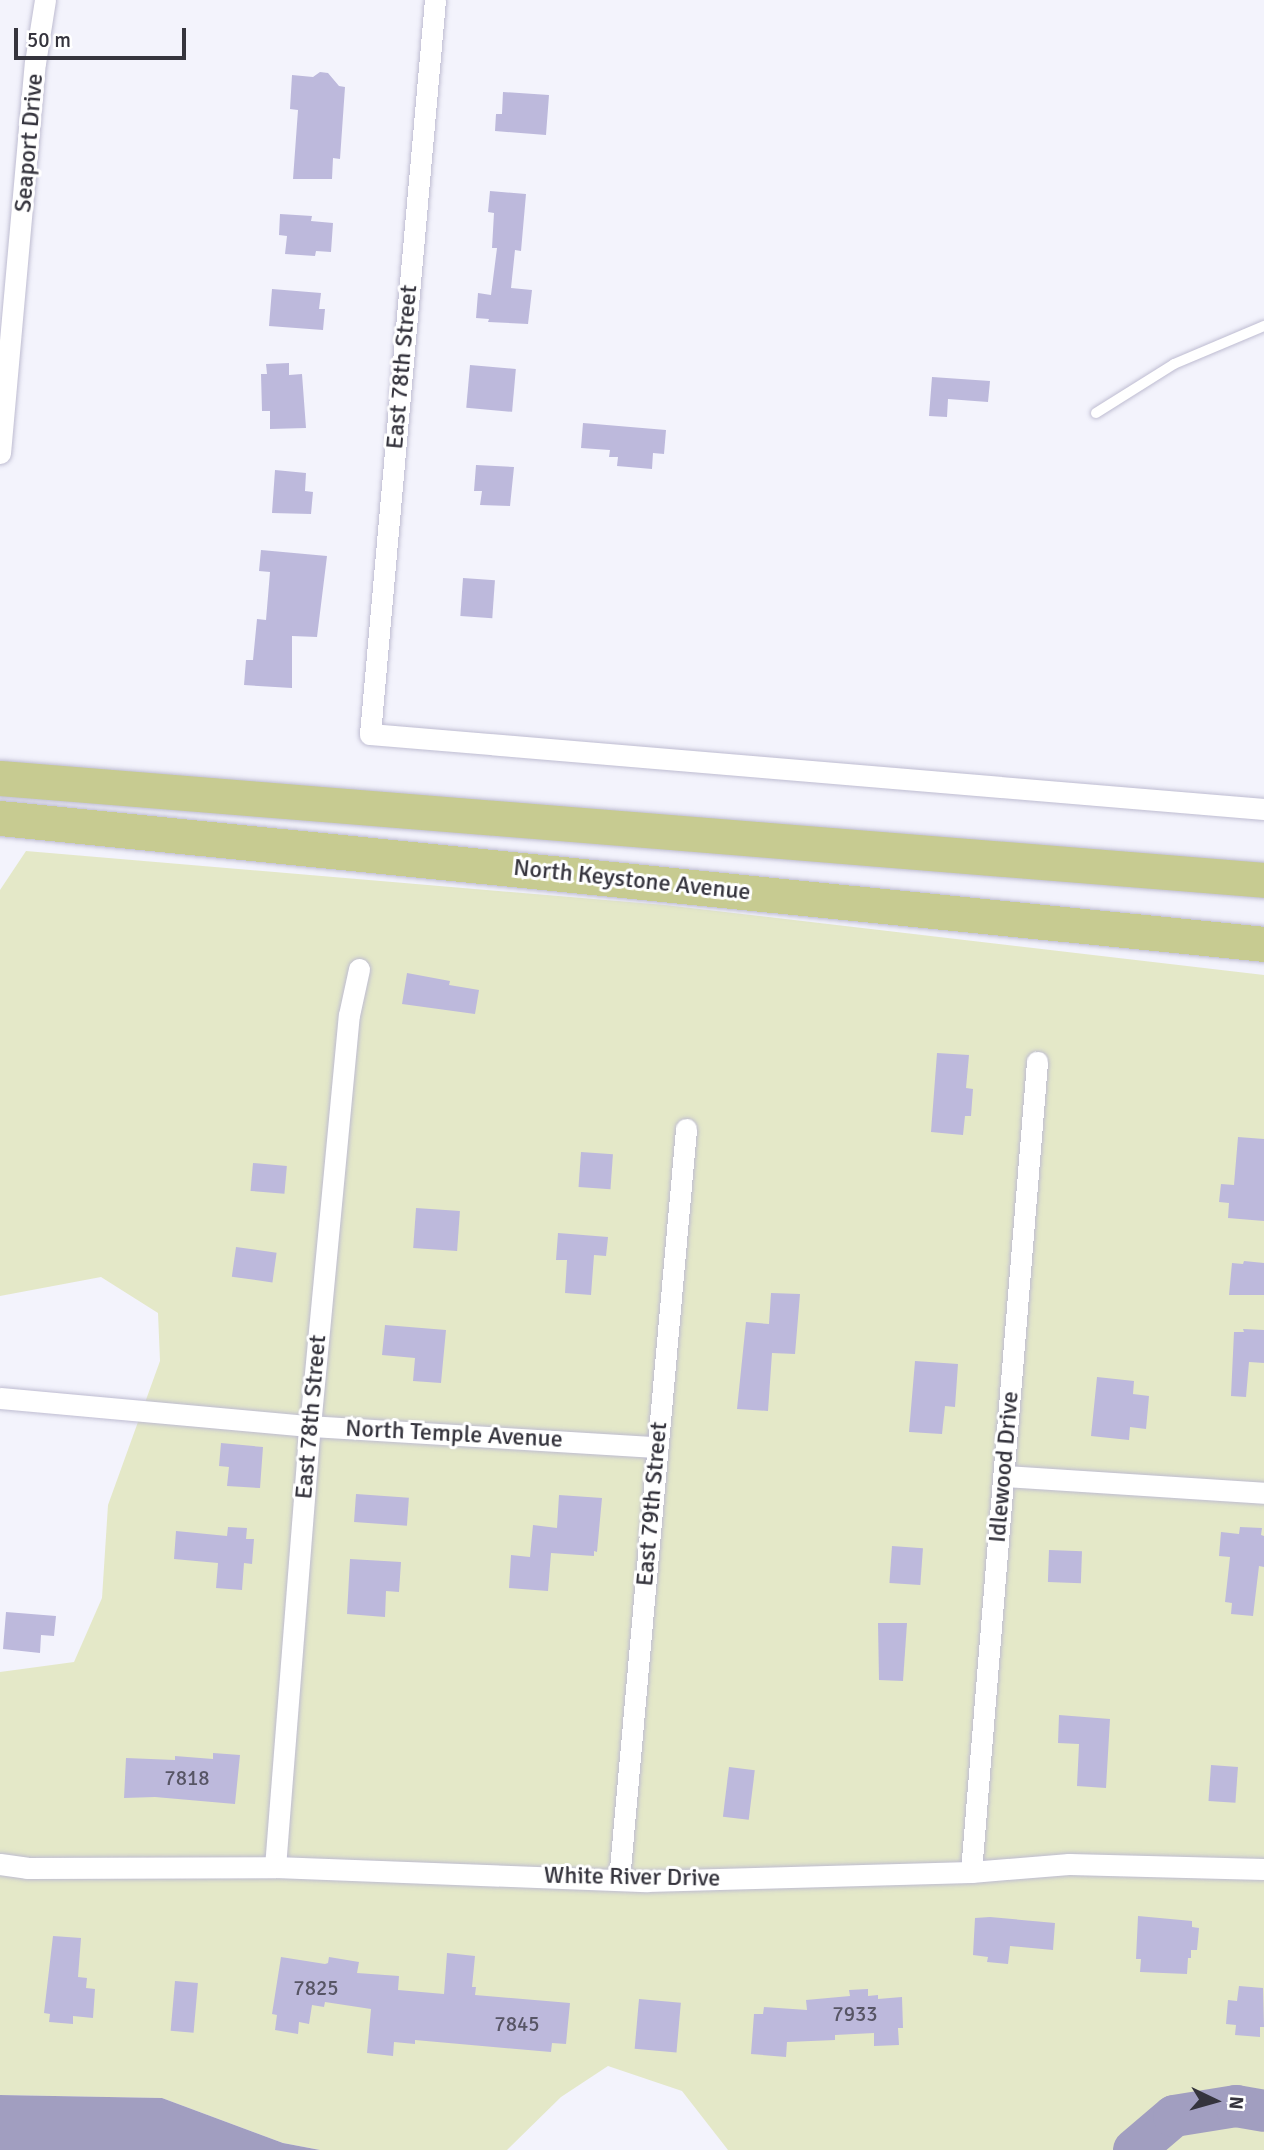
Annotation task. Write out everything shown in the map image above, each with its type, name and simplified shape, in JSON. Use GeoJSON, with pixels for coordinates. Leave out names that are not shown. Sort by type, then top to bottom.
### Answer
{"type":"FeatureCollection","features":[{"type":"Feature","properties":{"kind":"main road","name":"North Keystone Avenue"},"geometry":{"type":"LineString","coordinates":[[0,778],[1264,880]]}},
{"type":"Feature","properties":{"kind":"main road","name":"North Keystone Avenue"},"geometry":{"type":"LineString","coordinates":[[0,818],[1264,944]]}},
{"type":"Feature","properties":{"kind":"street","name":"Seaport Drive"},"geometry":{"type":"LineString","coordinates":[[0,453],[36,63],[45,0]]}},
{"type":"Feature","properties":{"kind":"street","name":"East 78th Street"},"geometry":{"type":"LineString","coordinates":[[435,0],[370,734],[1264,809]]}},
{"type":"Feature","properties":{"kind":"street","name":"East 78th Street"},"geometry":{"type":"LineString","coordinates":[[275,1867],[310,1426],[349,1015],[359,969]]}},
{"type":"Feature","properties":{"kind":"street","name":"Idlewood Drive"},"geometry":{"type":"LineString","coordinates":[[971,1872],[1037,1062]]}},
{"type":"Feature","properties":{"kind":"street","name":"East 79th Street"},"geometry":{"type":"LineString","coordinates":[[620,1880],[686,1129]]}},
{"type":"Feature","properties":{"kind":"street","name":"North Temple Avenue"},"geometry":{"type":"LineString","coordinates":[[0,1398],[310,1426],[657,1447]]}},
{"type":"Feature","properties":{"kind":"street"},"geometry":{"type":"LineString","coordinates":[[1004,1476],[1264,1493]]}},
{"type":"Feature","properties":{"kind":"street","name":"White River Drive"},"geometry":{"type":"LineString","coordinates":[[0,1864],[27,1868],[275,1867],[620,1880],[971,1872],[1069,1864],[1264,1870]]}},
{"type":"Feature","properties":{"kind":"lane"},"geometry":{"type":"LineString","coordinates":[[1096,413],[1174,364],[1264,326]]}},
{"type":"Feature","properties":{"kind":"green space"},"geometry":{"type":"Polygon","coordinates":[[[26,851],[665,905],[1264,975],[1264,2150],[728,2150],[682,2091],[608,2066],[561,2097],[507,2150],[320,2150],[283,2143],[162,2098],[0,2095],[0,1672],[74,1662],[102,1598],[108,1505],[160,1361],[158,1313],[101,1277],[0,1296],[0,890],[26,851]]]}},
{"type":"Feature","properties":{"kind":"shaded area"},"geometry":{"type":"Polygon","coordinates":[[[0,2095],[162,2098],[283,2143],[320,2150],[0,2150],[0,2095]]]}},
{"type":"Feature","properties":{"kind":"building"},"geometry":{"type":"Polygon","coordinates":[[[320,72],[328,73],[339,86],[345,87],[340,159],[333,158],[332,179],[293,179],[298,110],[290,109],[292,75],[313,77],[320,72]]]}},
{"type":"Feature","properties":{"kind":"building"},"geometry":{"type":"Polygon","coordinates":[[[503,92],[549,95],[546,135],[495,131],[496,114],[502,114],[503,92]]]}},
{"type":"Feature","properties":{"kind":"building"},"geometry":{"type":"Polygon","coordinates":[[[490,191],[526,194],[521,251],[515,250],[511,288],[532,290],[528,324],[488,322],[489,319],[476,318],[478,293],[491,295],[497,248],[492,248],[494,213],[488,212],[490,191]]]}},
{"type":"Feature","properties":{"kind":"building"},"geometry":{"type":"Polygon","coordinates":[[[280,214],[312,216],[311,221],[333,223],[331,252],[316,251],[315,256],[285,254],[287,236],[279,235],[280,214]]]}},
{"type":"Feature","properties":{"kind":"building"},"geometry":{"type":"Polygon","coordinates":[[[272,289],[321,293],[319,309],[325,309],[323,330],[269,326],[272,289]]]}},
{"type":"Feature","properties":{"kind":"building"},"geometry":{"type":"Polygon","coordinates":[[[289,363],[289,375],[302,374],[306,428],[270,429],[270,411],[262,411],[261,374],[267,374],[266,364],[289,363]]]}},
{"type":"Feature","properties":{"kind":"building"},"geometry":{"type":"Polygon","coordinates":[[[470,365],[516,369],[512,412],[466,408],[470,365]]]}},
{"type":"Feature","properties":{"kind":"building"},"geometry":{"type":"Polygon","coordinates":[[[932,377],[990,381],[988,402],[948,399],[947,417],[929,416],[932,377]]]}},
{"type":"Feature","properties":{"kind":"building"},"geometry":{"type":"Polygon","coordinates":[[[583,423],[666,430],[664,454],[653,453],[652,469],[617,466],[618,457],[609,457],[610,450],[581,448],[583,423]]]}},
{"type":"Feature","properties":{"kind":"building"},"geometry":{"type":"Polygon","coordinates":[[[476,465],[514,467],[510,506],[480,505],[482,491],[474,491],[476,465]]]}},
{"type":"Feature","properties":{"kind":"building"},"geometry":{"type":"Polygon","coordinates":[[[275,470],[306,473],[305,491],[313,492],[311,514],[272,513],[275,470]]]}},
{"type":"Feature","properties":{"kind":"building"},"geometry":{"type":"Polygon","coordinates":[[[261,550],[327,556],[317,637],[292,636],[292,688],[244,685],[246,660],[253,660],[257,619],[266,620],[270,572],[259,571],[261,550]]]}},
{"type":"Feature","properties":{"kind":"building"},"geometry":{"type":"Polygon","coordinates":[[[463,578],[495,580],[492,618],[460,616],[463,578]]]}},
{"type":"Feature","properties":{"kind":"building"},"geometry":{"type":"Polygon","coordinates":[[[407,973],[479,990],[475,1014],[402,1004],[407,973]]]}},
{"type":"Feature","properties":{"kind":"building"},"geometry":{"type":"Polygon","coordinates":[[[937,1053],[969,1055],[966,1088],[973,1089],[971,1116],[965,1116],[963,1135],[931,1132],[937,1053]]]}},
{"type":"Feature","properties":{"kind":"building"},"geometry":{"type":"Polygon","coordinates":[[[1238,1137],[1264,1139],[1264,1221],[1228,1218],[1229,1203],[1219,1202],[1221,1184],[1234,1185],[1238,1137]]]}},
{"type":"Feature","properties":{"kind":"building"},"geometry":{"type":"Polygon","coordinates":[[[581,1152],[613,1154],[610,1189],[579,1187],[581,1152]]]}},
{"type":"Feature","properties":{"kind":"building"},"geometry":{"type":"Polygon","coordinates":[[[253,1163],[287,1166],[284,1194],[251,1191],[253,1163]]]}},
{"type":"Feature","properties":{"kind":"building"},"geometry":{"type":"Polygon","coordinates":[[[416,1208],[460,1211],[457,1251],[413,1248],[416,1208]]]}},
{"type":"Feature","properties":{"kind":"building"},"geometry":{"type":"Polygon","coordinates":[[[558,1233],[608,1237],[606,1256],[594,1255],[591,1295],[565,1293],[567,1260],[556,1260],[558,1233]]]}},
{"type":"Feature","properties":{"kind":"building"},"geometry":{"type":"Polygon","coordinates":[[[236,1247],[277,1253],[272,1282],[232,1277],[236,1247]]]}},
{"type":"Feature","properties":{"kind":"building"},"geometry":{"type":"Polygon","coordinates":[[[1244,1261],[1264,1263],[1264,1295],[1229,1295],[1232,1263],[1243,1264],[1244,1261]]]}},
{"type":"Feature","properties":{"kind":"building"},"geometry":{"type":"Polygon","coordinates":[[[771,1293],[800,1294],[795,1354],[772,1353],[768,1411],[737,1409],[746,1322],[769,1324],[771,1293]]]}},
{"type":"Feature","properties":{"kind":"building"},"geometry":{"type":"Polygon","coordinates":[[[385,1325],[446,1330],[441,1383],[413,1381],[415,1358],[382,1355],[385,1325]]]}},
{"type":"Feature","properties":{"kind":"building"},"geometry":{"type":"Polygon","coordinates":[[[1243,1329],[1264,1330],[1264,1363],[1249,1362],[1246,1397],[1231,1396],[1234,1332],[1244,1332],[1243,1329]]]}},
{"type":"Feature","properties":{"kind":"building"},"geometry":{"type":"Polygon","coordinates":[[[915,1361],[958,1364],[955,1407],[945,1406],[942,1434],[909,1432],[915,1361]]]}},
{"type":"Feature","properties":{"kind":"building"},"geometry":{"type":"Polygon","coordinates":[[[1097,1377],[1134,1381],[1133,1394],[1149,1396],[1146,1429],[1130,1427],[1129,1440],[1091,1436],[1097,1377]]]}},
{"type":"Feature","properties":{"kind":"building"},"geometry":{"type":"Polygon","coordinates":[[[221,1443],[263,1447],[260,1488],[227,1486],[229,1467],[219,1466],[221,1443]]]}},
{"type":"Feature","properties":{"kind":"building"},"geometry":{"type":"Polygon","coordinates":[[[356,1494],[409,1498],[407,1526],[354,1522],[356,1494]]]}},
{"type":"Feature","properties":{"kind":"building"},"geometry":{"type":"Polygon","coordinates":[[[559,1495],[602,1498],[597,1552],[594,1551],[594,1556],[551,1553],[548,1591],[509,1588],[511,1555],[530,1557],[533,1525],[557,1528],[559,1495]]]}},
{"type":"Feature","properties":{"kind":"building"},"geometry":{"type":"Polygon","coordinates":[[[228,1527],[247,1528],[246,1539],[254,1539],[252,1564],[244,1563],[242,1590],[216,1588],[218,1563],[174,1559],[176,1531],[227,1536],[228,1527]]]}},
{"type":"Feature","properties":{"kind":"building"},"geometry":{"type":"Polygon","coordinates":[[[1240,1527],[1262,1528],[1261,1535],[1264,1536],[1264,1567],[1259,1566],[1253,1616],[1231,1614],[1232,1603],[1225,1602],[1230,1557],[1219,1556],[1221,1532],[1239,1534],[1240,1527]]]}},
{"type":"Feature","properties":{"kind":"building"},"geometry":{"type":"Polygon","coordinates":[[[892,1546],[923,1548],[920,1585],[889,1583],[892,1546]]]}},
{"type":"Feature","properties":{"kind":"building"},"geometry":{"type":"Polygon","coordinates":[[[1049,1550],[1082,1551],[1081,1583],[1048,1582],[1049,1550]]]}},
{"type":"Feature","properties":{"kind":"building"},"geometry":{"type":"Polygon","coordinates":[[[350,1559],[401,1562],[399,1592],[386,1591],[385,1617],[347,1614],[350,1559]]]}},
{"type":"Feature","properties":{"kind":"building"},"geometry":{"type":"Polygon","coordinates":[[[6,1612],[56,1616],[54,1636],[41,1635],[40,1653],[3,1649],[6,1612]]]}},
{"type":"Feature","properties":{"kind":"building"},"geometry":{"type":"Polygon","coordinates":[[[878,1623],[907,1623],[903,1681],[879,1680],[878,1623]]]}},
{"type":"Feature","properties":{"kind":"building"},"geometry":{"type":"Polygon","coordinates":[[[1059,1715],[1110,1719],[1106,1788],[1077,1786],[1079,1744],[1058,1743],[1059,1715]]]}},
{"type":"Feature","properties":{"kind":"building"},"geometry":{"type":"Polygon","coordinates":[[[213,1753],[240,1755],[235,1804],[155,1797],[124,1798],[126,1758],[175,1760],[175,1756],[213,1759],[213,1753]]]}},
{"type":"Feature","properties":{"kind":"building"},"geometry":{"type":"Polygon","coordinates":[[[1211,1765],[1238,1767],[1235,1803],[1208,1801],[1211,1765]]]}},
{"type":"Feature","properties":{"kind":"building"},"geometry":{"type":"Polygon","coordinates":[[[729,1767],[755,1770],[749,1820],[723,1817],[729,1767]]]}},
{"type":"Feature","properties":{"kind":"building"},"geometry":{"type":"Polygon","coordinates":[[[1138,1916],[1192,1921],[1192,1927],[1199,1928],[1197,1950],[1191,1950],[1187,1974],[1140,1972],[1141,1959],[1136,1959],[1138,1916]]]}},
{"type":"Feature","properties":{"kind":"building"},"geometry":{"type":"Polygon","coordinates":[[[975,1918],[1055,1923],[1053,1950],[1010,1946],[1008,1964],[987,1962],[988,1957],[973,1955],[975,1918]]]}},
{"type":"Feature","properties":{"kind":"building"},"geometry":{"type":"Polygon","coordinates":[[[53,1936],[81,1938],[78,1977],[87,1978],[86,1988],[95,1989],[93,2018],[73,2016],[73,2024],[49,2022],[50,2014],[44,2013],[53,1936]]]}},
{"type":"Feature","properties":{"kind":"building"},"geometry":{"type":"Polygon","coordinates":[[[447,1953],[475,1956],[472,1987],[476,1987],[475,1995],[570,2003],[566,2044],[552,2043],[551,2052],[415,2040],[415,2044],[394,2042],[393,2056],[367,2053],[371,2009],[325,2002],[324,2007],[312,2005],[309,2024],[299,2022],[298,2034],[275,2030],[277,2015],[272,2014],[281,1957],[325,1964],[328,1963],[329,1957],[359,1962],[357,1973],[399,1976],[398,1990],[444,1994],[447,1953]]]}},
{"type":"Feature","properties":{"kind":"building"},"geometry":{"type":"Polygon","coordinates":[[[175,1981],[198,1983],[194,2033],[171,2031],[175,1981]]]}},
{"type":"Feature","properties":{"kind":"building"},"geometry":{"type":"Polygon","coordinates":[[[1239,1986],[1263,1988],[1264,2027],[1260,2027],[1260,2037],[1235,2035],[1236,2025],[1226,2024],[1228,2000],[1237,2001],[1239,1986]]]}},
{"type":"Feature","properties":{"kind":"building"},"geometry":{"type":"Polygon","coordinates":[[[868,1989],[868,1996],[878,1995],[878,1999],[902,1997],[903,2028],[898,2028],[899,2045],[874,2046],[874,2033],[835,2035],[835,2040],[787,2042],[786,2057],[751,2054],[754,2014],[763,2014],[764,2007],[807,2010],[806,2000],[850,1996],[849,1990],[868,1989]]]}},
{"type":"Feature","properties":{"kind":"building"},"geometry":{"type":"Polygon","coordinates":[[[639,1999],[681,2003],[676,2052],[635,2049],[639,1999]]]}},
{"type":"Feature","properties":{"kind":"waterway"},"geometry":{"type":"LineString","coordinates":[[1134,2150],[1174,2116],[1236,2106],[1264,2111]]}}]}
